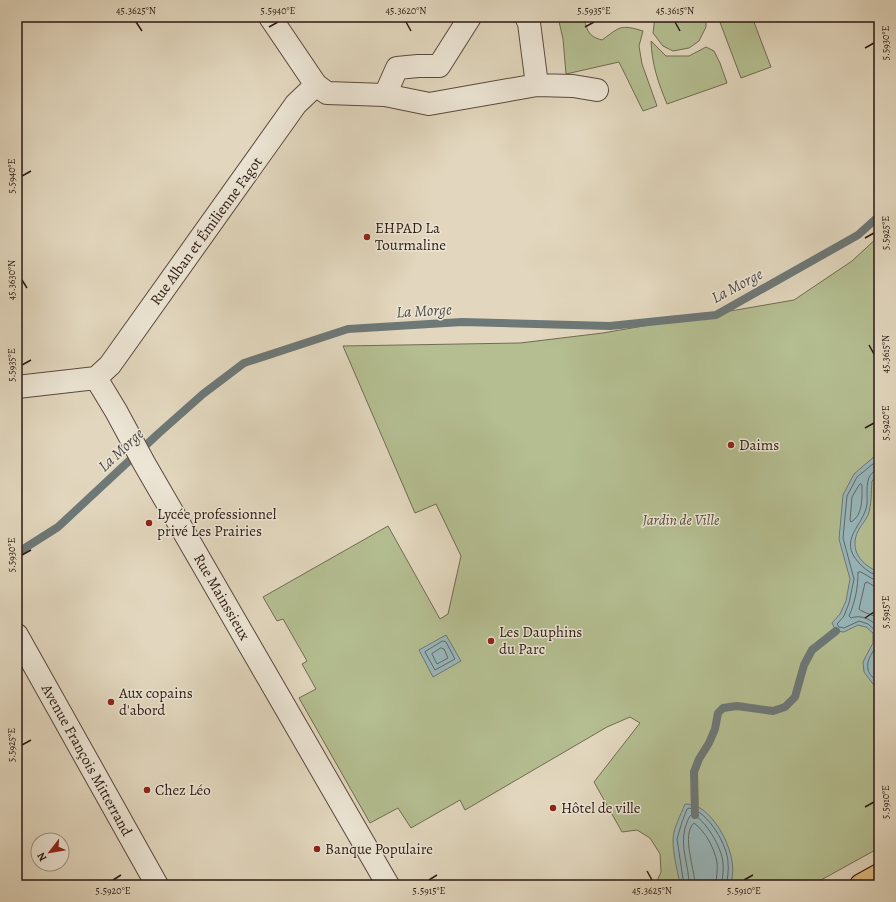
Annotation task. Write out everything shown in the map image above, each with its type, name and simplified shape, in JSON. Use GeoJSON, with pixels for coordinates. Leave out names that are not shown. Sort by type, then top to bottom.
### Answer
{"type":"FeatureCollection","features":[{"type":"Feature","properties":{"kind":"main road"},"geometry":{"type":"LineString","coordinates":[[861,885],[879,875]]}},
{"type":"Feature","properties":{"kind":"street"},"geometry":{"type":"LineString","coordinates":[[270,17],[316,85],[327,94],[385,95],[429,104],[537,85],[573,86],[597,90]]}},
{"type":"Feature","properties":{"kind":"street"},"geometry":{"type":"LineString","coordinates":[[385,95],[397,68],[438,66],[470,17]]}},
{"type":"Feature","properties":{"kind":"street"},"geometry":{"type":"LineString","coordinates":[[526,17],[529,24],[537,85]]}},
{"type":"Feature","properties":{"kind":"street","name":"Rue Alban et Émilienne Fagot"},"geometry":{"type":"LineString","coordinates":[[96,378],[110,365],[296,104],[316,85]]}},
{"type":"Feature","properties":{"kind":"street"},"geometry":{"type":"LineString","coordinates":[[17,387],[96,378]]}},
{"type":"Feature","properties":{"kind":"street","name":"Rue Mainssieux"},"geometry":{"type":"LineString","coordinates":[[96,378],[388,885]]}},
{"type":"Feature","properties":{"kind":"street","name":"Avenue François Mitterrand"},"geometry":{"type":"LineString","coordinates":[[17,635],[157,885]]}},
{"type":"Feature","properties":{"kind":"green space"},"geometry":{"type":"Polygon","coordinates":[[[558,17],[583,17],[587,29],[593,37],[602,40],[613,32],[625,27],[643,31],[639,46],[642,64],[657,106],[643,111],[619,62],[566,74],[563,39],[558,17]]]}},
{"type":"Feature","properties":{"kind":"green space"},"geometry":{"type":"Polygon","coordinates":[[[655,17],[706,17],[706,27],[699,41],[689,48],[673,51],[663,46],[653,33],[655,17]]]}},
{"type":"Feature","properties":{"kind":"green space"},"geometry":{"type":"Polygon","coordinates":[[[718,17],[752,17],[771,67],[741,78],[718,17]]]}},
{"type":"Feature","properties":{"kind":"green space"},"geometry":{"type":"Polygon","coordinates":[[[651,41],[666,56],[689,56],[706,47],[714,51],[727,83],[667,104],[656,73],[651,41]]]}},
{"type":"Feature","properties":{"kind":"green space","name":"Jardin de Ville"},"geometry":{"type":"Polygon","coordinates":[[[879,236],[879,848],[812,885],[655,885],[661,872],[660,854],[650,838],[637,830],[622,832],[594,782],[640,723],[630,717],[607,727],[465,810],[460,800],[411,828],[398,808],[370,823],[299,698],[316,689],[302,664],[307,661],[283,619],[277,621],[263,597],[388,526],[440,619],[448,614],[461,556],[436,504],[415,513],[343,346],[520,343],[603,333],[794,300],[852,261],[879,236]]]}},
{"type":"Feature","properties":{"kind":"water"},"geometry":{"type":"Polygon","coordinates":[[[879,454],[879,473],[872,481],[869,511],[858,531],[855,544],[858,556],[862,561],[879,572],[879,685],[873,684],[864,672],[863,662],[873,643],[873,633],[866,627],[858,625],[844,632],[836,631],[832,623],[840,614],[846,601],[850,579],[839,539],[843,495],[854,474],[879,454]]]}},
{"type":"Feature","properties":{"kind":"water"},"geometry":{"type":"Polygon","coordinates":[[[446,635],[461,661],[433,677],[419,650],[446,635]]]}},
{"type":"Feature","properties":{"kind":"water"},"geometry":{"type":"Polygon","coordinates":[[[685,804],[697,806],[708,814],[721,832],[727,843],[732,865],[730,885],[679,885],[674,856],[673,835],[685,804]]]}},
{"type":"Feature","properties":{"kind":"waterway","name":"La Morge"},"geometry":{"type":"LineString","coordinates":[[17,553],[58,527],[203,394],[244,363],[348,329],[462,322],[610,326],[716,315],[858,235],[879,216]]}},
{"type":"Feature","properties":{"kind":"waterway"},"geometry":{"type":"LineString","coordinates":[[695,815],[694,772],[699,759],[709,743],[715,729],[718,713],[723,708],[737,706],[773,711],[785,707],[795,697],[804,665],[812,650],[836,631]]}},
{"type":"Feature","properties":{"kind":"place","name":"EHPAD La Tourmaline"},"geometry":{"type":"Point","coordinates":[367,237]}},
{"type":"Feature","properties":{"kind":"place","name":"Daims"},"geometry":{"type":"Point","coordinates":[731,445]}},
{"type":"Feature","properties":{"kind":"place","name":"Lycée professionnel privé Les Prairies"},"geometry":{"type":"Point","coordinates":[149,523]}},
{"type":"Feature","properties":{"kind":"place","name":"Les Dauphins du Parc"},"geometry":{"type":"Point","coordinates":[491,641]}},
{"type":"Feature","properties":{"kind":"place","name":"Aux copains d'abord"},"geometry":{"type":"Point","coordinates":[111,702]}},
{"type":"Feature","properties":{"kind":"place","name":"Chez Léo"},"geometry":{"type":"Point","coordinates":[147,790]}},
{"type":"Feature","properties":{"kind":"place","name":"Hôtel de ville"},"geometry":{"type":"Point","coordinates":[553,808]}},
{"type":"Feature","properties":{"kind":"place","name":"Banque Populaire"},"geometry":{"type":"Point","coordinates":[317,849]}}]}
